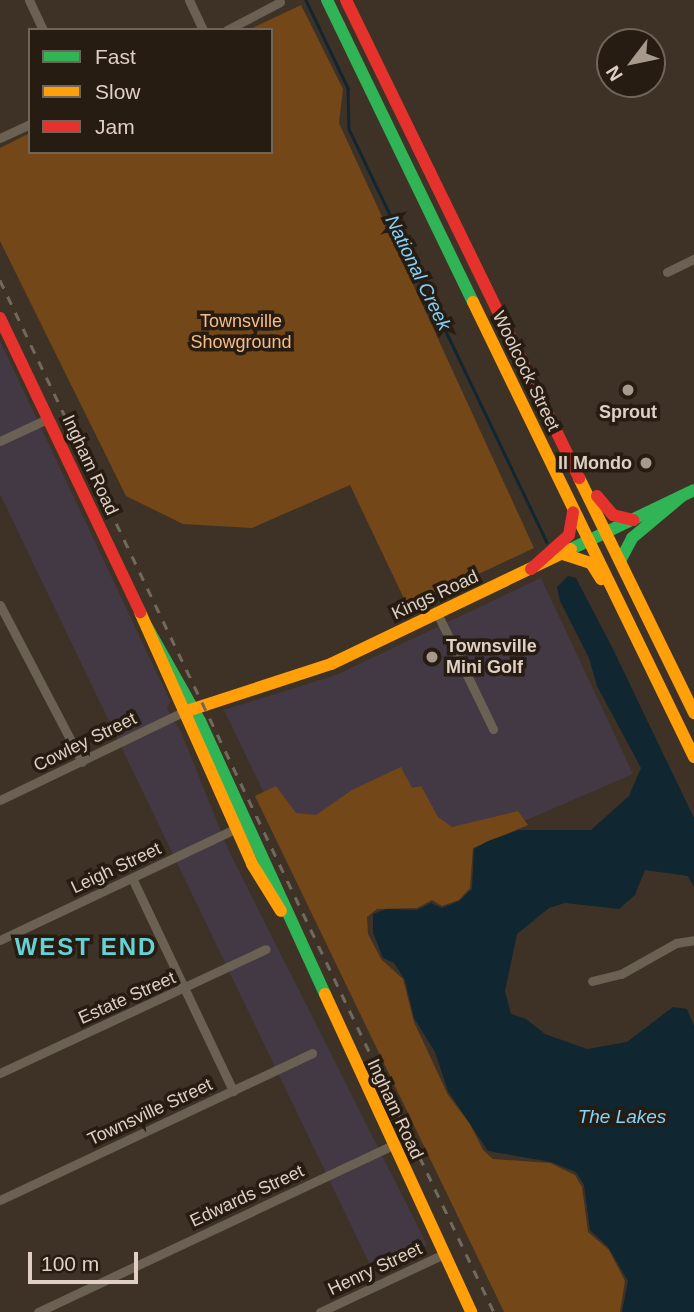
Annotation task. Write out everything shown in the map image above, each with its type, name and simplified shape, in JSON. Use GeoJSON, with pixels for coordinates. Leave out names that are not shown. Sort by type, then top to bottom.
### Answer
{"type":"FeatureCollection","features":[{"type":"Feature","properties":{"kind":"main road","name":"Woolcock Street"},"geometry":{"type":"LineString","coordinates":[[327,0],[694,757]]}},
{"type":"Feature","properties":{"kind":"main road","name":"Woolcock Street"},"geometry":{"type":"LineString","coordinates":[[346,0],[694,713]]}},
{"type":"Feature","properties":{"kind":"main road","name":"Ingham Road"},"geometry":{"type":"LineString","coordinates":[[0,318],[188,710],[241,826],[259,877],[288,920],[471,1312]]}},
{"type":"Feature","properties":{"kind":"main road"},"geometry":{"type":"LineString","coordinates":[[514,341],[542,384],[599,501],[613,515],[633,520]]}},
{"type":"Feature","properties":{"kind":"main road","name":"Kings Road"},"geometry":{"type":"LineString","coordinates":[[188,710],[331,664],[694,490]]}},
{"type":"Feature","properties":{"kind":"main road"},"geometry":{"type":"LineString","coordinates":[[620,561],[627,543],[682,496]]}},
{"type":"Feature","properties":{"kind":"main road"},"geometry":{"type":"LineString","coordinates":[[531,569],[569,535],[574,523],[572,505]]}},
{"type":"Feature","properties":{"kind":"main road"},"geometry":{"type":"LineString","coordinates":[[563,554],[594,566],[639,639]]}},
{"type":"Feature","properties":{"kind":"street"},"geometry":{"type":"LineString","coordinates":[[29,0],[42,28]]}},
{"type":"Feature","properties":{"kind":"street"},"geometry":{"type":"LineString","coordinates":[[189,0],[202,28]]}},
{"type":"Feature","properties":{"kind":"street"},"geometry":{"type":"LineString","coordinates":[[231,28],[280,2]]}},
{"type":"Feature","properties":{"kind":"street"},"geometry":{"type":"LineString","coordinates":[[0,138],[28,125]]}},
{"type":"Feature","properties":{"kind":"street"},"geometry":{"type":"LineString","coordinates":[[667,272],[694,260]]}},
{"type":"Feature","properties":{"kind":"street"},"geometry":{"type":"LineString","coordinates":[[0,441],[48,418]]}},
{"type":"Feature","properties":{"kind":"street"},"geometry":{"type":"LineString","coordinates":[[0,605],[82,762]]}},
{"type":"Feature","properties":{"kind":"street"},"geometry":{"type":"LineString","coordinates":[[437,613],[493,729]]}},
{"type":"Feature","properties":{"kind":"street","name":"Cowley Street"},"geometry":{"type":"LineString","coordinates":[[0,800],[188,710]]}},
{"type":"Feature","properties":{"kind":"street","name":"Leigh Street"},"geometry":{"type":"LineString","coordinates":[[0,940],[241,826]]}},
{"type":"Feature","properties":{"kind":"street"},"geometry":{"type":"LineString","coordinates":[[132,878],[233,1091]]}},
{"type":"Feature","properties":{"kind":"street"},"geometry":{"type":"LineString","coordinates":[[592,981],[621,974],[676,943],[693,941]]}},
{"type":"Feature","properties":{"kind":"street","name":"Estate Street"},"geometry":{"type":"LineString","coordinates":[[0,1073],[266,949]]}},
{"type":"Feature","properties":{"kind":"street","name":"Townsville Street"},"geometry":{"type":"LineString","coordinates":[[0,1200],[312,1053]]}},
{"type":"Feature","properties":{"kind":"street","name":"Edwards Street"},"geometry":{"type":"LineString","coordinates":[[38,1312],[393,1145]]}},
{"type":"Feature","properties":{"kind":"street","name":"Henry Street"},"geometry":{"type":"LineString","coordinates":[[320,1312],[444,1254]]}},
{"type":"Feature","properties":{"kind":"shaded area"},"geometry":{"type":"Polygon","coordinates":[[[0,341],[170,701],[167,709],[181,732],[227,847],[427,1245],[373,1271],[0,494],[0,341]]]}},
{"type":"Feature","properties":{"kind":"shaded area"},"geometry":{"type":"Polygon","coordinates":[[[541,578],[633,774],[320,909],[224,710],[336,675],[541,578]]]}},
{"type":"Feature","properties":{"kind":"green space","name":"Townsville Showground"},"geometry":{"type":"Polygon","coordinates":[[[301,5],[343,89],[339,123],[534,548],[408,607],[350,485],[252,528],[183,524],[126,496],[0,241],[0,148],[28,134],[28,154],[273,154],[273,28],[252,28],[301,5]]]}},
{"type":"Feature","properties":{"kind":"green space","name":"The Lakes"},"geometry":{"type":"Polygon","coordinates":[[[401,767],[412,788],[421,786],[438,817],[452,827],[518,811],[528,825],[473,848],[470,888],[459,900],[442,906],[432,900],[417,908],[377,909],[367,917],[368,934],[381,959],[403,979],[414,1022],[448,1095],[470,1124],[483,1150],[493,1159],[550,1163],[575,1175],[582,1187],[588,1232],[609,1250],[625,1281],[620,1312],[504,1312],[255,796],[276,786],[296,813],[316,815],[352,790],[401,767]]]}},
{"type":"Feature","properties":{"kind":"water","name":"The Lakes"},"geometry":{"type":"Polygon","coordinates":[[[568,576],[576,578],[612,647],[694,818],[694,887],[688,876],[645,870],[635,895],[619,909],[565,903],[549,908],[517,934],[505,991],[511,1014],[526,1019],[545,1034],[587,1049],[627,1042],[673,1007],[687,1009],[694,1026],[694,1312],[622,1312],[628,1281],[608,1247],[590,1230],[584,1185],[576,1172],[551,1162],[488,1151],[448,1091],[435,1052],[414,1018],[405,980],[394,963],[383,958],[373,933],[373,914],[386,909],[417,910],[431,903],[442,908],[459,901],[472,889],[474,849],[488,841],[519,830],[591,830],[629,796],[641,768],[597,686],[589,658],[560,601],[557,587],[568,576]]]}},
{"type":"Feature","properties":{"kind":"waterway","name":"National Creek"},"geometry":{"type":"LineString","coordinates":[[306,0],[348,88],[349,129],[547,542]]}},
{"type":"Feature","properties":{"kind":"railway"},"geometry":{"type":"LineString","coordinates":[[0,280],[494,1312]]}},
{"type":"Feature","properties":{"kind":"traffic: fast"},"geometry":{"type":"LineString","coordinates":[[327,0],[473,302]]}},
{"type":"Feature","properties":{"kind":"traffic: fast"},"geometry":{"type":"LineString","coordinates":[[571,549],[694,490]]}},
{"type":"Feature","properties":{"kind":"traffic: fast"},"geometry":{"type":"LineString","coordinates":[[620,561],[632,538],[682,496]]}},
{"type":"Feature","properties":{"kind":"traffic: fast"},"geometry":{"type":"LineString","coordinates":[[147,627],[200,721],[325,994]]}},
{"type":"Feature","properties":{"kind":"traffic: slow"},"geometry":{"type":"LineString","coordinates":[[473,302],[694,757]]}},
{"type":"Feature","properties":{"kind":"traffic: slow"},"geometry":{"type":"LineString","coordinates":[[579,478],[694,713]]}},
{"type":"Feature","properties":{"kind":"traffic: slow"},"geometry":{"type":"LineString","coordinates":[[187,711],[331,664],[571,549]]}},
{"type":"Feature","properties":{"kind":"traffic: slow"},"geometry":{"type":"LineString","coordinates":[[563,554],[591,563],[601,579]]}},
{"type":"Feature","properties":{"kind":"traffic: slow"},"geometry":{"type":"LineString","coordinates":[[140,612],[252,864],[281,911]]}},
{"type":"Feature","properties":{"kind":"traffic: slow"},"geometry":{"type":"LineString","coordinates":[[325,994],[471,1312]]}},
{"type":"Feature","properties":{"kind":"traffic: jam"},"geometry":{"type":"LineString","coordinates":[[346,0],[579,478]]}},
{"type":"Feature","properties":{"kind":"traffic: jam"},"geometry":{"type":"LineString","coordinates":[[0,318],[140,612]]}},
{"type":"Feature","properties":{"kind":"traffic: jam"},"geometry":{"type":"LineString","coordinates":[[597,496],[613,515],[633,520]]}},
{"type":"Feature","properties":{"kind":"traffic: jam"},"geometry":{"type":"LineString","coordinates":[[531,569],[569,535],[573,512]]}},
{"type":"Feature","properties":{"kind":"place","name":"Sprout"},"geometry":{"type":"Point","coordinates":[628,390]}},
{"type":"Feature","properties":{"kind":"place","name":"Il Mondo"},"geometry":{"type":"Point","coordinates":[646,463]}},
{"type":"Feature","properties":{"kind":"place","name":"Townsville Mini Golf"},"geometry":{"type":"Point","coordinates":[432,657]}},
{"type":"Feature","properties":{"kind":"district","name":"WEST END"},"geometry":{"type":"Point","coordinates":[86,947]}}]}
